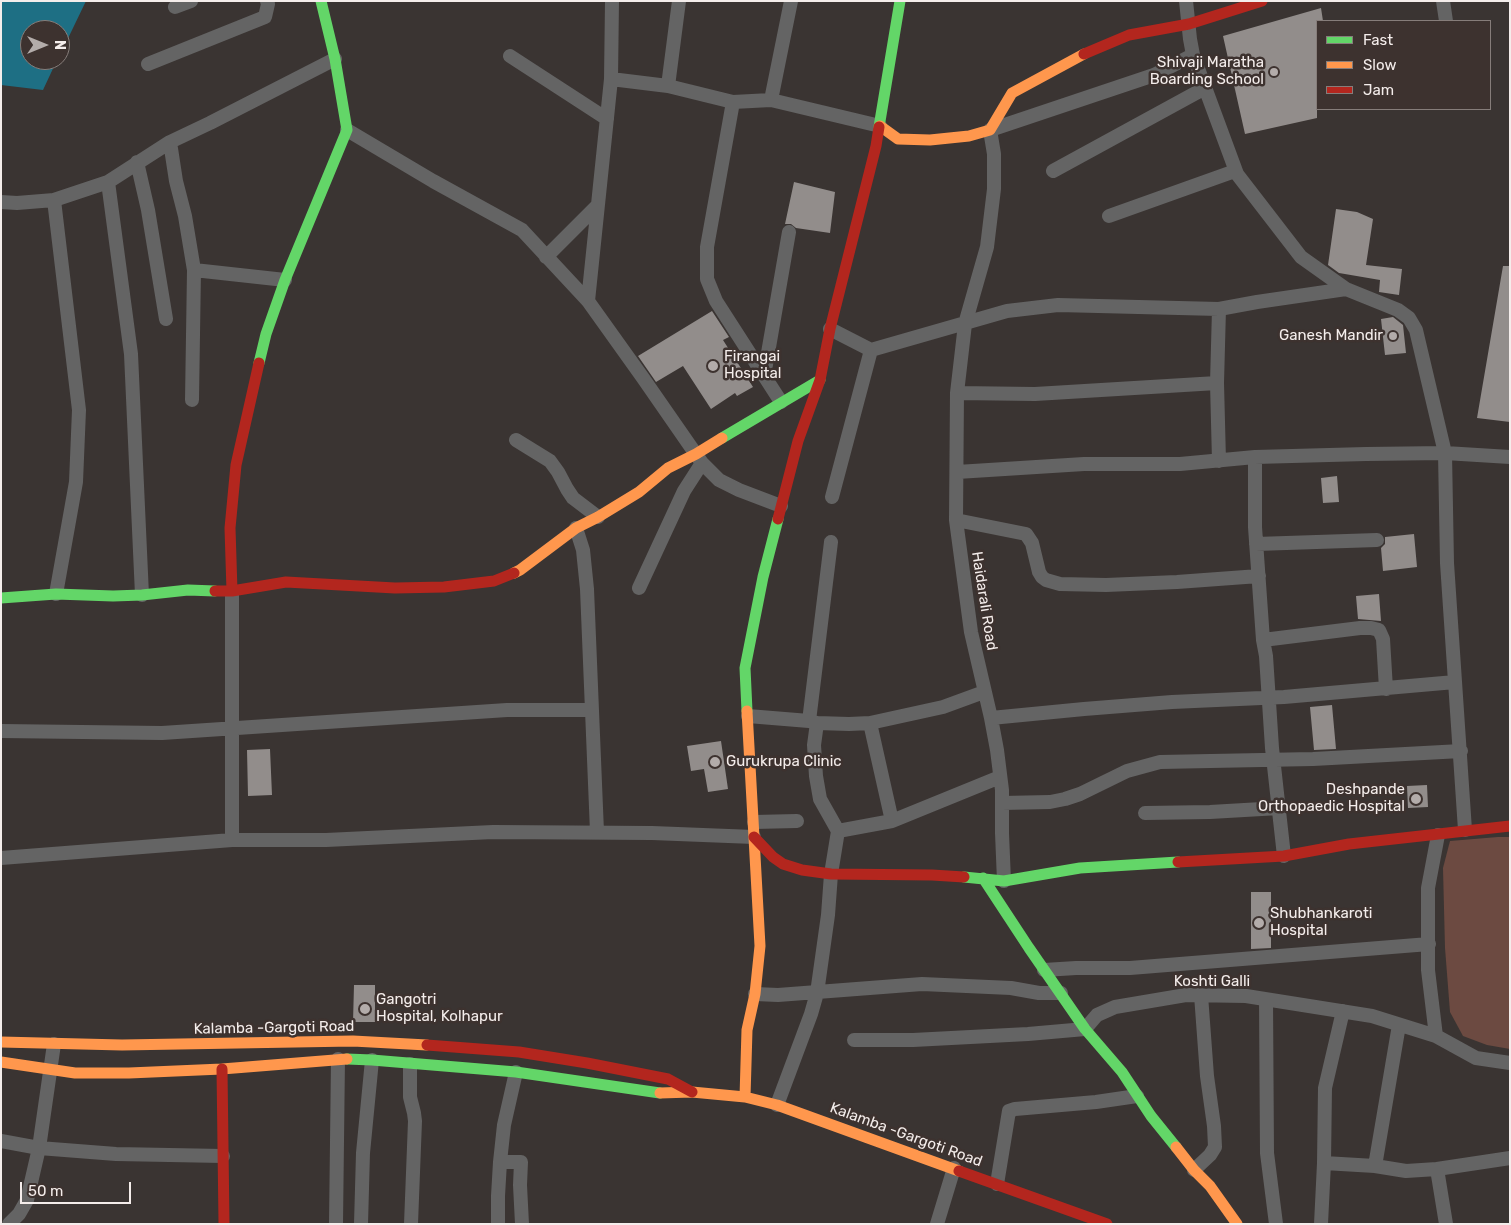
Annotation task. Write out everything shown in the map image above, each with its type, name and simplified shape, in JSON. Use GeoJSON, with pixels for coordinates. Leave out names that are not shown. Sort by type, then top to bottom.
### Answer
{"type":"FeatureCollection","features":[{"type":"Feature","properties":{"kind":"street"},"geometry":{"type":"LineString","coordinates":[[175,7],[191,1]]}},
{"type":"Feature","properties":{"kind":"street"},"geometry":{"type":"LineString","coordinates":[[148,64],[265,17],[267,1]]}},
{"type":"Feature","properties":{"kind":"street"},"geometry":{"type":"LineString","coordinates":[[232,840],[232,591],[230,528],[236,465],[266,334],[285,280],[347,130],[335,59],[321,1]]}},
{"type":"Feature","properties":{"kind":"street"},"geometry":{"type":"LineString","coordinates":[[588,301],[611,79],[612,1]]}},
{"type":"Feature","properties":{"kind":"street"},"geometry":{"type":"LineString","coordinates":[[668,86],[679,1]]}},
{"type":"Feature","properties":{"kind":"street"},"geometry":{"type":"LineString","coordinates":[[771,100],[791,1]]}},
{"type":"Feature","properties":{"kind":"street"},"geometry":{"type":"LineString","coordinates":[[744,1097],[747,1030],[755,994],[760,946],[745,668],[762,576],[798,441],[820,380],[830,330],[876,146],[900,1]]}},
{"type":"Feature","properties":{"kind":"street"},"geometry":{"type":"LineString","coordinates":[[1186,1],[1193,55],[1235,171],[1301,256],[1346,289],[1398,310],[1409,318],[1416,330],[1445,452],[1446,562],[1455,699],[1461,751],[1465,830]]}},
{"type":"Feature","properties":{"kind":"street"},"geometry":{"type":"LineString","coordinates":[[990,130],[1012,93],[1090,51],[1129,35],[1189,24],[1262,1]]}},
{"type":"Feature","properties":{"kind":"street"},"geometry":{"type":"LineString","coordinates":[[1443,1],[1446,20]]}},
{"type":"Feature","properties":{"kind":"street"},"geometry":{"type":"LineString","coordinates":[[611,79],[668,86],[734,102],[771,100],[880,126],[898,139],[930,140],[969,136],[990,130],[1154,76],[1193,55]]}},
{"type":"Feature","properties":{"kind":"street"},"geometry":{"type":"LineString","coordinates":[[510,56],[607,119]]}},
{"type":"Feature","properties":{"kind":"street"},"geometry":{"type":"LineString","coordinates":[[1,202],[17,203],[54,200],[108,182],[170,142],[335,59]]}},
{"type":"Feature","properties":{"kind":"street"},"geometry":{"type":"LineString","coordinates":[[1053,170],[1205,88]]}},
{"type":"Feature","properties":{"kind":"street"},"geometry":{"type":"LineString","coordinates":[[734,102],[707,247],[707,279],[716,301],[780,402]]}},
{"type":"Feature","properties":{"kind":"street"},"geometry":{"type":"LineString","coordinates":[[347,130],[433,182],[522,230],[588,301],[699,458],[719,480],[781,506]]}},
{"type":"Feature","properties":{"kind":"street","name":"Haidarali Road"},"geometry":{"type":"LineString","coordinates":[[990,130],[994,154],[994,189],[987,247],[965,324],[956,393],[956,520],[971,632],[991,718],[1000,777],[1004,881]]}},
{"type":"Feature","properties":{"kind":"street"},"geometry":{"type":"LineString","coordinates":[[170,142],[194,270],[192,400]]}},
{"type":"Feature","properties":{"kind":"street"},"geometry":{"type":"LineString","coordinates":[[137,162],[148,210],[166,319]]}},
{"type":"Feature","properties":{"kind":"street"},"geometry":{"type":"LineString","coordinates":[[1109,216],[1235,171]]}},
{"type":"Feature","properties":{"kind":"street"},"geometry":{"type":"LineString","coordinates":[[108,182],[131,354],[142,595]]}},
{"type":"Feature","properties":{"kind":"street"},"geometry":{"type":"LineString","coordinates":[[54,200],[78,410],[76,482],[56,594]]}},
{"type":"Feature","properties":{"kind":"street"},"geometry":{"type":"LineString","coordinates":[[546,256],[598,205]]}},
{"type":"Feature","properties":{"kind":"street"},"geometry":{"type":"LineString","coordinates":[[764,376],[789,232]]}},
{"type":"Feature","properties":{"kind":"street"},"geometry":{"type":"LineString","coordinates":[[194,270],[285,280]]}},
{"type":"Feature","properties":{"kind":"street"},"geometry":{"type":"LineString","coordinates":[[830,330],[870,350],[1007,311],[1058,306],[1219,310],[1257,302],[1346,289]]}},
{"type":"Feature","properties":{"kind":"street"},"geometry":{"type":"LineString","coordinates":[[1219,310],[1217,383],[1219,461]]}},
{"type":"Feature","properties":{"kind":"street"},"geometry":{"type":"LineString","coordinates":[[832,497],[870,350]]}},
{"type":"Feature","properties":{"kind":"street"},"geometry":{"type":"LineString","coordinates":[[1,598],[56,594],[142,595],[188,590],[232,591],[286,582],[395,588],[444,587],[494,580],[520,570],[576,528],[598,517],[638,492],[668,468],[699,458],[780,402],[820,380]]}},
{"type":"Feature","properties":{"kind":"street"},"geometry":{"type":"LineString","coordinates":[[956,393],[1035,394],[1217,383]]}},
{"type":"Feature","properties":{"kind":"street"},"geometry":{"type":"LineString","coordinates":[[516,440],[550,461],[573,498],[598,517]]}},
{"type":"Feature","properties":{"kind":"street"},"geometry":{"type":"LineString","coordinates":[[956,472],[1084,464],[1180,464],[1255,457],[1445,452],[1510,457]]}},
{"type":"Feature","properties":{"kind":"street"},"geometry":{"type":"LineString","coordinates":[[1255,457],[1256,544],[1273,760],[1284,856]]}},
{"type":"Feature","properties":{"kind":"street"},"geometry":{"type":"LineString","coordinates":[[639,588],[699,458]]}},
{"type":"Feature","properties":{"kind":"street"},"geometry":{"type":"LineString","coordinates":[[956,520],[1026,534],[1032,543],[1042,577],[1060,584],[1106,585],[1259,576]]}},
{"type":"Feature","properties":{"kind":"street"},"geometry":{"type":"LineString","coordinates":[[576,528],[583,550],[587,589],[597,832]]}},
{"type":"Feature","properties":{"kind":"street"},"geometry":{"type":"LineString","coordinates":[[1256,544],[1376,540]]}},
{"type":"Feature","properties":{"kind":"street"},"geometry":{"type":"LineString","coordinates":[[777,1105],[811,1014],[816,993],[838,831],[820,799],[816,776],[813,722],[831,542]]}},
{"type":"Feature","properties":{"kind":"street"},"geometry":{"type":"LineString","coordinates":[[1263,640],[1360,628],[1379,630],[1384,639],[1386,689]]}},
{"type":"Feature","properties":{"kind":"street"},"geometry":{"type":"LineString","coordinates":[[991,718],[1172,702],[1268,698],[1455,682]]}},
{"type":"Feature","properties":{"kind":"street"},"geometry":{"type":"LineString","coordinates":[[748,716],[813,722],[870,723],[943,707],[984,692]]}},
{"type":"Feature","properties":{"kind":"street"},"geometry":{"type":"LineString","coordinates":[[1,731],[162,733],[507,710],[592,710]]}},
{"type":"Feature","properties":{"kind":"street"},"geometry":{"type":"LineString","coordinates":[[870,723],[892,820]]}},
{"type":"Feature","properties":{"kind":"street"},"geometry":{"type":"LineString","coordinates":[[1002,803],[1050,802],[1065,799],[1080,794],[1127,771],[1160,762],[1313,759],[1461,751]]}},
{"type":"Feature","properties":{"kind":"street"},"geometry":{"type":"LineString","coordinates":[[838,831],[892,820],[1000,777]]}},
{"type":"Feature","properties":{"kind":"street"},"geometry":{"type":"LineString","coordinates":[[1145,813],[1279,808]]}},
{"type":"Feature","properties":{"kind":"street"},"geometry":{"type":"LineString","coordinates":[[754,822],[797,821]]}},
{"type":"Feature","properties":{"kind":"street"},"geometry":{"type":"LineString","coordinates":[[1,858],[232,840],[326,840],[493,832],[652,833],[754,837],[773,857],[784,864],[802,870],[831,874],[983,878],[1004,881],[1080,868],[1284,856],[1349,844],[1505,826]]}},
{"type":"Feature","properties":{"kind":"street"},"geometry":{"type":"LineString","coordinates":[[1436,1036],[1428,970],[1428,888],[1438,835]]}},
{"type":"Feature","properties":{"kind":"street"},"geometry":{"type":"LineString","coordinates":[[983,878],[1086,1029],[1122,1072],[1151,1116],[1194,1170],[1210,1186],[1237,1224]]}},
{"type":"Feature","properties":{"kind":"street"},"geometry":{"type":"LineString","coordinates":[[1044,970],[1130,968],[1429,944]]}},
{"type":"Feature","properties":{"kind":"street"},"geometry":{"type":"LineString","coordinates":[[755,994],[816,993],[922,984],[1011,988],[1060,993]]}},
{"type":"Feature","properties":{"kind":"street","name":"Koshti Galli"},"geometry":{"type":"LineString","coordinates":[[1086,1029],[1097,1015],[1115,1007],[1186,995],[1246,996],[1372,1016],[1436,1036],[1476,1058],[1510,1063]]}},
{"type":"Feature","properties":{"kind":"street"},"geometry":{"type":"LineString","coordinates":[[1194,1170],[1210,1155],[1215,1147],[1201,995]]}},
{"type":"Feature","properties":{"kind":"street"},"geometry":{"type":"LineString","coordinates":[[1266,999],[1267,1153],[1276,1224]]}},
{"type":"Feature","properties":{"kind":"street"},"geometry":{"type":"LineString","coordinates":[[1321,1224],[1324,1163],[1324,1088],[1343,1011]]}},
{"type":"Feature","properties":{"kind":"street"},"geometry":{"type":"LineString","coordinates":[[1375,1166],[1399,1025]]}},
{"type":"Feature","properties":{"kind":"street"},"geometry":{"type":"LineString","coordinates":[[854,1040],[913,1040],[1086,1029]]}},
{"type":"Feature","properties":{"kind":"street","name":"Kalamba -Gargoti Road"},"geometry":{"type":"LineString","coordinates":[[1,1042],[122,1046],[353,1041],[417,1044],[519,1052],[587,1063],[668,1078],[692,1092]]}},
{"type":"Feature","properties":{"kind":"street"},"geometry":{"type":"LineString","coordinates":[[222,1043],[224,1224]]}},
{"type":"Feature","properties":{"kind":"street"},"geometry":{"type":"LineString","coordinates":[[1,1222],[9,1224],[19,1214],[26,1200],[39,1148],[54,1044]]}},
{"type":"Feature","properties":{"kind":"street"},"geometry":{"type":"LineString","coordinates":[[336,1224],[338,1059]]}},
{"type":"Feature","properties":{"kind":"street","name":"Kalamba -Gargoti Road"},"geometry":{"type":"LineString","coordinates":[[1,1062],[75,1073],[129,1073],[222,1070],[338,1059],[372,1060],[516,1072],[664,1094],[692,1092],[744,1097],[777,1105],[1107,1224]]}},
{"type":"Feature","properties":{"kind":"street"},"geometry":{"type":"LineString","coordinates":[[362,1224],[363,1153],[372,1060]]}},
{"type":"Feature","properties":{"kind":"street"},"geometry":{"type":"LineString","coordinates":[[410,1064],[410,1097],[414,1113],[411,1224]]}},
{"type":"Feature","properties":{"kind":"street"},"geometry":{"type":"LineString","coordinates":[[498,1224],[500,1162],[504,1125],[516,1072]]}},
{"type":"Feature","properties":{"kind":"street"},"geometry":{"type":"LineString","coordinates":[[997,1184],[1008,1111],[1138,1096]]}},
{"type":"Feature","properties":{"kind":"street"},"geometry":{"type":"LineString","coordinates":[[1,1141],[39,1148],[116,1154],[223,1156]]}},
{"type":"Feature","properties":{"kind":"street"},"geometry":{"type":"LineString","coordinates":[[1324,1163],[1375,1166],[1406,1171],[1437,1169],[1510,1158]]}},
{"type":"Feature","properties":{"kind":"street"},"geometry":{"type":"LineString","coordinates":[[500,1162],[521,1162],[522,1224]]}},
{"type":"Feature","properties":{"kind":"street"},"geometry":{"type":"LineString","coordinates":[[937,1224],[954,1168]]}},
{"type":"Feature","properties":{"kind":"street"},"geometry":{"type":"LineString","coordinates":[[1437,1169],[1446,1224]]}},
{"type":"Feature","properties":{"kind":"shaded area"},"geometry":{"type":"Polygon","coordinates":[[[1510,837],[1510,1049],[1487,1045],[1463,1036],[1450,1012],[1445,948],[1443,868],[1450,841],[1510,837]]]}},
{"type":"Feature","properties":{"kind":"water"},"geometry":{"type":"Polygon","coordinates":[[[1,1],[86,1],[70,34],[70,20],[20,20],[20,70],[52,70],[43,90],[1,85],[1,1]]]}},
{"type":"Feature","properties":{"kind":"building","name":"Shivaji Maratha Boarding School"},"geometry":{"type":"Polygon","coordinates":[[[1321,8],[1323,20],[1316,20],[1317,118],[1245,134],[1223,36],[1321,8]]]}},
{"type":"Feature","properties":{"kind":"building"},"geometry":{"type":"Polygon","coordinates":[[[794,182],[835,192],[830,233],[796,228],[791,224],[785,224],[794,182]]]}},
{"type":"Feature","properties":{"kind":"building"},"geometry":{"type":"Polygon","coordinates":[[[1336,209],[1357,212],[1373,219],[1366,265],[1402,269],[1399,295],[1379,292],[1380,280],[1339,273],[1328,265],[1336,209]]]}},
{"type":"Feature","properties":{"kind":"building"},"geometry":{"type":"Polygon","coordinates":[[[1503,266],[1510,266],[1510,422],[1477,418],[1503,266]]]}},
{"type":"Feature","properties":{"kind":"building"},"geometry":{"type":"Polygon","coordinates":[[[712,311],[729,337],[723,340],[753,387],[737,396],[735,393],[711,409],[683,366],[656,382],[638,356],[712,311]]]}},
{"type":"Feature","properties":{"kind":"building","name":"Ganesh Mandir"},"geometry":{"type":"Polygon","coordinates":[[[1393,317],[1403,325],[1406,353],[1385,355],[1381,319],[1393,317]]]}},
{"type":"Feature","properties":{"kind":"building"},"geometry":{"type":"Polygon","coordinates":[[[1337,476],[1339,502],[1323,503],[1321,478],[1337,476]]]}},
{"type":"Feature","properties":{"kind":"building"},"geometry":{"type":"Polygon","coordinates":[[[1414,534],[1417,567],[1383,571],[1381,548],[1385,544],[1385,537],[1414,534]]]}},
{"type":"Feature","properties":{"kind":"building"},"geometry":{"type":"Polygon","coordinates":[[[1379,594],[1381,621],[1358,619],[1356,596],[1379,594]]]}},
{"type":"Feature","properties":{"kind":"building"},"geometry":{"type":"Polygon","coordinates":[[[1332,705],[1336,749],[1314,750],[1310,707],[1332,705]]]}},
{"type":"Feature","properties":{"kind":"building"},"geometry":{"type":"Polygon","coordinates":[[[721,741],[728,789],[708,792],[704,769],[691,771],[687,746],[721,741]]]}},
{"type":"Feature","properties":{"kind":"building"},"geometry":{"type":"Polygon","coordinates":[[[270,749],[272,795],[248,796],[247,750],[270,749]]]}},
{"type":"Feature","properties":{"kind":"building"},"geometry":{"type":"Polygon","coordinates":[[[1427,785],[1428,807],[1408,808],[1407,786],[1427,785]]]}},
{"type":"Feature","properties":{"kind":"building"},"geometry":{"type":"Polygon","coordinates":[[[1251,892],[1271,892],[1271,948],[1251,949],[1251,892]]]}},
{"type":"Feature","properties":{"kind":"building"},"geometry":{"type":"Polygon","coordinates":[[[354,985],[375,985],[375,1022],[353,1022],[354,985]]]}},
{"type":"Feature","properties":{"kind":"traffic: fast"},"geometry":{"type":"LineString","coordinates":[[259,363],[266,334],[285,280],[347,130],[335,59],[321,1]]}},
{"type":"Feature","properties":{"kind":"traffic: fast"},"geometry":{"type":"LineString","coordinates":[[879,127],[900,1]]}},
{"type":"Feature","properties":{"kind":"traffic: fast"},"geometry":{"type":"LineString","coordinates":[[722,438],[820,380]]}},
{"type":"Feature","properties":{"kind":"traffic: fast"},"geometry":{"type":"LineString","coordinates":[[747,711],[745,668],[763,577],[778,519]]}},
{"type":"Feature","properties":{"kind":"traffic: fast"},"geometry":{"type":"LineString","coordinates":[[1,598],[56,594],[113,596],[188,590],[215,591]]}},
{"type":"Feature","properties":{"kind":"traffic: fast"},"geometry":{"type":"LineString","coordinates":[[964,877],[1004,881],[1080,868],[1178,862]]}},
{"type":"Feature","properties":{"kind":"traffic: fast"},"geometry":{"type":"LineString","coordinates":[[983,878],[1085,1029],[1122,1072],[1151,1116],[1176,1147]]}},
{"type":"Feature","properties":{"kind":"traffic: fast"},"geometry":{"type":"LineString","coordinates":[[347,1059],[516,1072],[660,1093]]}},
{"type":"Feature","properties":{"kind":"traffic: slow"},"geometry":{"type":"LineString","coordinates":[[880,126],[898,139],[930,140],[969,136],[990,130],[1012,93],[1084,54]]}},
{"type":"Feature","properties":{"kind":"traffic: slow"},"geometry":{"type":"LineString","coordinates":[[514,573],[576,528],[639,492],[668,468],[722,438]]}},
{"type":"Feature","properties":{"kind":"traffic: slow"},"geometry":{"type":"LineString","coordinates":[[745,1097],[747,1030],[755,994],[760,946],[747,711]]}},
{"type":"Feature","properties":{"kind":"traffic: slow"},"geometry":{"type":"LineString","coordinates":[[1,1042],[122,1045],[353,1041],[427,1045]]}},
{"type":"Feature","properties":{"kind":"traffic: slow"},"geometry":{"type":"LineString","coordinates":[[1,1062],[75,1073],[129,1073],[222,1069],[347,1059]]}},
{"type":"Feature","properties":{"kind":"traffic: slow"},"geometry":{"type":"LineString","coordinates":[[660,1093],[692,1092],[745,1097],[777,1105],[959,1171]]}},
{"type":"Feature","properties":{"kind":"traffic: slow"},"geometry":{"type":"LineString","coordinates":[[1176,1147],[1194,1170],[1210,1186],[1237,1224]]}},
{"type":"Feature","properties":{"kind":"traffic: jam"},"geometry":{"type":"LineString","coordinates":[[1084,54],[1129,35],[1189,24],[1262,1]]}},
{"type":"Feature","properties":{"kind":"traffic: jam"},"geometry":{"type":"LineString","coordinates":[[778,519],[798,441],[820,380],[830,329],[876,146],[879,127]]}},
{"type":"Feature","properties":{"kind":"traffic: jam"},"geometry":{"type":"LineString","coordinates":[[232,591],[230,528],[236,465],[259,363]]}},
{"type":"Feature","properties":{"kind":"traffic: jam"},"geometry":{"type":"LineString","coordinates":[[215,591],[232,591],[286,582],[395,588],[444,587],[494,581],[514,573]]}},
{"type":"Feature","properties":{"kind":"traffic: jam"},"geometry":{"type":"LineString","coordinates":[[1178,862],[1284,856],[1349,844],[1510,826]]}},
{"type":"Feature","properties":{"kind":"traffic: jam"},"geometry":{"type":"LineString","coordinates":[[754,837],[773,857],[783,864],[802,870],[831,874],[964,877]]}},
{"type":"Feature","properties":{"kind":"traffic: jam"},"geometry":{"type":"LineString","coordinates":[[427,1045],[519,1052],[587,1063],[668,1079],[692,1092]]}},
{"type":"Feature","properties":{"kind":"traffic: jam"},"geometry":{"type":"LineString","coordinates":[[222,1069],[224,1224]]}},
{"type":"Feature","properties":{"kind":"traffic: jam"},"geometry":{"type":"LineString","coordinates":[[959,1171],[1107,1224]]}},
{"type":"Feature","properties":{"kind":"place","name":"Shivaji Maratha Boarding School"},"geometry":{"type":"Point","coordinates":[1274,72]}},
{"type":"Feature","properties":{"kind":"place","name":"Ganesh Mandir"},"geometry":{"type":"Point","coordinates":[1393,336]}},
{"type":"Feature","properties":{"kind":"place","name":"Firangai Hospital"},"geometry":{"type":"Point","coordinates":[713,366]}},
{"type":"Feature","properties":{"kind":"place","name":"Gurukrupa Clinic"},"geometry":{"type":"Point","coordinates":[715,762]}},
{"type":"Feature","properties":{"kind":"place","name":"Deshpande Orthopaedic Hospital"},"geometry":{"type":"Point","coordinates":[1416,799]}},
{"type":"Feature","properties":{"kind":"place","name":"Shubhankaroti Hospital"},"geometry":{"type":"Point","coordinates":[1259,923]}},
{"type":"Feature","properties":{"kind":"place","name":"Gangotri Hospital, Kolhapur"},"geometry":{"type":"Point","coordinates":[365,1009]}}]}
